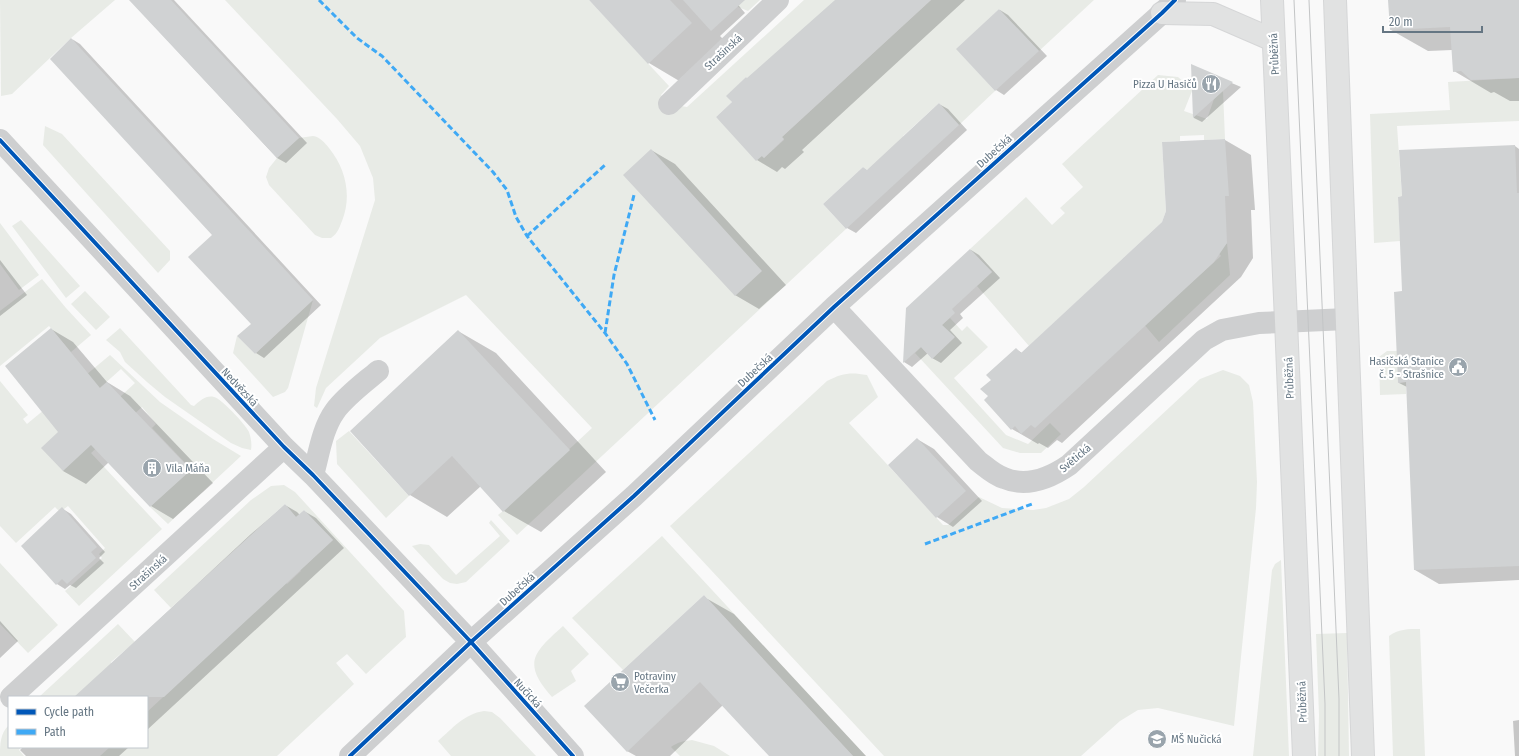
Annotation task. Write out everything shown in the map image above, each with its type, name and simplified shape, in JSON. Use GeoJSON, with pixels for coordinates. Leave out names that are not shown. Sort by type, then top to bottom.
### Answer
{"type":"FeatureCollection","features":[{"type":"Feature","properties":{"kind":"main road","name":"Průběžná"},"geometry":{"type":"LineString","coordinates":[[1272,0],[1304,756]]}},
{"type":"Feature","properties":{"kind":"main road"},"geometry":{"type":"LineString","coordinates":[[1335,0],[1363,756]]}},
{"type":"Feature","properties":{"kind":"main road"},"geometry":{"type":"LineString","coordinates":[[1168,6],[1213,14],[1273,40]]}},
{"type":"Feature","properties":{"kind":"street","name":"Strašínská"},"geometry":{"type":"LineString","coordinates":[[669,104],[778,0]]}},
{"type":"Feature","properties":{"kind":"street","name":"Dubečská"},"geometry":{"type":"LineString","coordinates":[[350,756],[471,642],[634,496],[834,307],[1168,6]]}},
{"type":"Feature","properties":{"kind":"street","name":"Nedvězská"},"geometry":{"type":"LineString","coordinates":[[0,140],[284,447],[313,475],[471,642]]}},
{"type":"Feature","properties":{"kind":"street","name":"Světická"},"geometry":{"type":"LineString","coordinates":[[834,307],[978,461],[1004,478],[1021,482],[1039,481],[1060,472],[1204,340],[1222,330],[1259,323],[1347,319]]}},
{"type":"Feature","properties":{"kind":"street"},"geometry":{"type":"LineString","coordinates":[[313,475],[324,434],[332,416],[342,403],[378,371]]}},
{"type":"Feature","properties":{"kind":"street","name":"Strašínská"},"geometry":{"type":"LineString","coordinates":[[12,696],[284,447]]}},
{"type":"Feature","properties":{"kind":"street","name":"Nučická"},"geometry":{"type":"LineString","coordinates":[[471,642],[573,756]]}},
{"type":"Feature","properties":{"kind":"street","name":"Strašínská"},"geometry":{"type":"LineString","coordinates":[[0,707],[8,700]]}},
{"type":"Feature","properties":{"kind":"shaded area"},"geometry":{"type":"Polygon","coordinates":[[[0,0],[115,0],[71,38],[12,94],[1,96],[0,0]]]}},
{"type":"Feature","properties":{"kind":"shaded area"},"geometry":{"type":"Polygon","coordinates":[[[225,0],[589,0],[669,86],[661,95],[668,104],[687,107],[804,0],[842,0],[831,4],[751,83],[746,77],[727,96],[732,102],[716,117],[764,158],[784,140],[782,137],[931,0],[1094,0],[1039,51],[999,9],[957,49],[995,91],[959,125],[939,103],[903,136],[923,158],[867,170],[863,167],[823,204],[846,229],[517,535],[498,515],[592,428],[466,295],[380,338],[326,388],[317,408],[314,406],[316,388],[375,200],[373,178],[360,146],[337,119],[225,0]]]}},
{"type":"Feature","properties":{"kind":"shaded area"},"geometry":{"type":"Polygon","coordinates":[[[731,0],[760,0],[748,11],[738,7],[731,0]]]}},
{"type":"Feature","properties":{"kind":"shaded area"},"geometry":{"type":"Polygon","coordinates":[[[1158,75],[1178,77],[1185,83],[1191,78],[1192,91],[1184,111],[1207,119],[1214,99],[1223,91],[1225,139],[1204,140],[1204,135],[1180,136],[1180,141],[1162,142],[1166,211],[1162,222],[1029,346],[977,286],[992,272],[970,249],[1026,197],[1052,225],[1065,213],[1060,208],[1083,187],[1062,164],[1158,75]]]}},
{"type":"Feature","properties":{"kind":"shaded area"},"geometry":{"type":"Polygon","coordinates":[[[1519,78],[1519,121],[1397,126],[1402,196],[1398,197],[1400,241],[1374,243],[1370,114],[1450,110],[1448,82],[1519,78]]]}},
{"type":"Feature","properties":{"kind":"shaded area"},"geometry":{"type":"Polygon","coordinates":[[[45,126],[62,134],[170,251],[170,260],[158,273],[43,145],[45,126]]]}},
{"type":"Feature","properties":{"kind":"shaded area"},"geometry":{"type":"Polygon","coordinates":[[[313,136],[322,140],[335,156],[340,165],[346,183],[347,202],[345,212],[338,230],[331,238],[322,238],[315,235],[269,185],[266,177],[269,168],[277,158],[299,138],[313,136]]]}},
{"type":"Feature","properties":{"kind":"shaded area"},"geometry":{"type":"Polygon","coordinates":[[[21,220],[80,286],[66,298],[12,226],[21,220]]]}},
{"type":"Feature","properties":{"kind":"shaded area"},"geometry":{"type":"Polygon","coordinates":[[[0,223],[39,275],[19,290],[0,264],[0,223]]]}},
{"type":"Feature","properties":{"kind":"shaded area"},"geometry":{"type":"Polygon","coordinates":[[[1227,243],[1230,275],[1159,342],[1142,322],[1191,283],[1221,256],[1218,252],[1227,243]]]}},
{"type":"Feature","properties":{"kind":"shaded area"},"geometry":{"type":"Polygon","coordinates":[[[42,279],[91,335],[71,352],[49,326],[0,366],[0,311],[42,279]]]}},
{"type":"Feature","properties":{"kind":"shaded area"},"geometry":{"type":"Polygon","coordinates":[[[85,291],[110,317],[96,330],[71,304],[85,291]]]}},
{"type":"Feature","properties":{"kind":"shaded area"},"geometry":{"type":"Polygon","coordinates":[[[313,300],[288,388],[285,392],[273,397],[233,353],[237,336],[255,354],[313,300]]]}},
{"type":"Feature","properties":{"kind":"shaded area"},"geometry":{"type":"Polygon","coordinates":[[[950,318],[962,331],[967,326],[988,347],[954,378],[1006,435],[1028,444],[1050,423],[1061,434],[1041,453],[1020,453],[1003,448],[915,353],[921,347],[932,359],[954,338],[942,325],[950,318]]]}},
{"type":"Feature","properties":{"kind":"shaded area"},"geometry":{"type":"Polygon","coordinates":[[[120,328],[191,405],[194,406],[208,397],[214,397],[233,412],[249,432],[251,450],[231,443],[165,397],[125,362],[120,352],[106,340],[120,328]]]}},
{"type":"Feature","properties":{"kind":"shaded area"},"geometry":{"type":"Polygon","coordinates":[[[1387,351],[1397,351],[1398,383],[1406,382],[1406,394],[1380,395],[1379,357],[1387,351]]]}},
{"type":"Feature","properties":{"kind":"shaded area"},"geometry":{"type":"Polygon","coordinates":[[[110,355],[160,402],[213,439],[241,456],[168,524],[150,507],[191,469],[152,428],[156,424],[142,407],[91,453],[162,529],[79,606],[65,591],[102,558],[99,554],[105,548],[68,506],[60,512],[55,507],[16,543],[0,526],[0,381],[28,415],[23,419],[27,424],[110,355]],[[121,369],[93,394],[107,409],[135,383],[121,369]]]}},
{"type":"Feature","properties":{"kind":"shaded area"},"geometry":{"type":"Polygon","coordinates":[[[1223,370],[1240,376],[1249,385],[1253,402],[1257,482],[1256,508],[1234,726],[1158,708],[1138,710],[1120,721],[1081,756],[884,756],[670,526],[827,381],[837,376],[851,373],[867,375],[878,397],[849,423],[943,525],[948,525],[979,497],[1002,508],[1033,510],[1046,508],[1069,499],[1084,487],[1200,379],[1223,370]]]}},
{"type":"Feature","properties":{"kind":"shaded area"},"geometry":{"type":"Polygon","coordinates":[[[349,431],[409,496],[386,518],[337,464],[336,441],[349,431]]]}},
{"type":"Feature","properties":{"kind":"shaded area"},"geometry":{"type":"Polygon","coordinates":[[[284,485],[295,492],[404,611],[406,637],[366,674],[347,654],[336,663],[354,684],[277,756],[100,756],[109,748],[148,748],[148,711],[333,540],[304,510],[296,517],[285,504],[171,608],[154,590],[251,500],[271,486],[284,485]]]}},
{"type":"Feature","properties":{"kind":"shaded area"},"geometry":{"type":"Polygon","coordinates":[[[491,520],[510,541],[466,582],[457,584],[450,583],[443,579],[412,546],[420,544],[429,545],[456,575],[500,536],[489,523],[491,520]]]}},
{"type":"Feature","properties":{"kind":"shaded area"},"geometry":{"type":"Polygon","coordinates":[[[662,536],[866,756],[853,756],[704,595],[623,670],[572,618],[662,536]]]}},
{"type":"Feature","properties":{"kind":"shaded area"},"geometry":{"type":"Polygon","coordinates":[[[1281,560],[1289,756],[1253,756],[1272,570],[1275,564],[1281,560]]]}},
{"type":"Feature","properties":{"kind":"shaded area"},"geometry":{"type":"Polygon","coordinates":[[[0,563],[58,625],[28,653],[0,624],[0,563]]]}},
{"type":"Feature","properties":{"kind":"shaded area"},"geometry":{"type":"Polygon","coordinates":[[[118,624],[135,642],[111,662],[111,664],[76,696],[40,696],[118,624]]]}},
{"type":"Feature","properties":{"kind":"shaded area"},"geometry":{"type":"Polygon","coordinates":[[[563,626],[589,654],[571,671],[576,681],[552,697],[537,675],[534,667],[535,659],[538,651],[563,626]]]}},
{"type":"Feature","properties":{"kind":"shaded area"},"geometry":{"type":"Polygon","coordinates":[[[1407,629],[1420,629],[1425,756],[1393,756],[1389,636],[1407,629]]]}},
{"type":"Feature","properties":{"kind":"shaded area"},"geometry":{"type":"Polygon","coordinates":[[[1347,633],[1349,756],[1318,756],[1319,715],[1316,634],[1347,633]]]}},
{"type":"Feature","properties":{"kind":"shaded area"},"geometry":{"type":"Polygon","coordinates":[[[484,711],[492,712],[500,718],[536,756],[451,756],[438,741],[465,718],[484,711]]]}},
{"type":"Feature","properties":{"kind":"shaded area"},"geometry":{"type":"Polygon","coordinates":[[[8,726],[8,748],[20,748],[19,750],[24,756],[0,756],[0,743],[8,726]]]}},
{"type":"Feature","properties":{"kind":"shaded area"},"geometry":{"type":"Polygon","coordinates":[[[692,740],[714,746],[730,756],[680,756],[671,747],[681,742],[692,740]]]}},
{"type":"Feature","properties":{"kind":"building"},"geometry":{"type":"Polygon","coordinates":[[[129,0],[171,0],[299,138],[277,158],[129,0]]]}},
{"type":"Feature","properties":{"kind":"building"},"geometry":{"type":"Polygon","coordinates":[[[589,0],[670,0],[692,23],[648,64],[589,0]]]}},
{"type":"Feature","properties":{"kind":"building"},"geometry":{"type":"Polygon","coordinates":[[[683,0],[745,0],[711,31],[683,0]]]}},
{"type":"Feature","properties":{"kind":"building"},"geometry":{"type":"Polygon","coordinates":[[[835,0],[931,0],[782,137],[784,139],[764,158],[762,156],[756,161],[716,117],[732,102],[726,96],[835,0]]]}},
{"type":"Feature","properties":{"kind":"building"},"geometry":{"type":"Polygon","coordinates":[[[1388,0],[1519,0],[1519,78],[1471,80],[1461,71],[1453,72],[1450,27],[1390,30],[1388,0]]]}},
{"type":"Feature","properties":{"kind":"building"},"geometry":{"type":"Polygon","coordinates":[[[999,9],[1039,51],[995,91],[956,49],[999,9]]]}},
{"type":"Feature","properties":{"kind":"building"},"geometry":{"type":"Polygon","coordinates":[[[71,38],[313,300],[255,354],[237,336],[251,324],[188,257],[212,235],[50,59],[71,38]]]}},
{"type":"Feature","properties":{"kind":"building"},"geometry":{"type":"Polygon","coordinates":[[[1191,64],[1233,82],[1193,118],[1191,64]]]}},
{"type":"Feature","properties":{"kind":"building"},"geometry":{"type":"Polygon","coordinates":[[[939,103],[959,125],[846,229],[823,204],[863,167],[867,170],[939,103]]]}},
{"type":"Feature","properties":{"kind":"building"},"geometry":{"type":"Polygon","coordinates":[[[1225,139],[1229,196],[1225,196],[1227,243],[1214,262],[1035,428],[1031,425],[1021,434],[1015,426],[1011,430],[984,400],[988,396],[980,389],[991,380],[986,375],[1016,348],[1021,353],[1162,222],[1166,211],[1162,142],[1225,139]]]}},
{"type":"Feature","properties":{"kind":"building","name":"Hasičská Stanice č. 5 - Strašnice"},"geometry":{"type":"Polygon","coordinates":[[[1515,145],[1517,193],[1519,193],[1519,566],[1414,570],[1406,382],[1398,383],[1394,292],[1402,291],[1398,197],[1402,196],[1399,150],[1515,145]]]}},
{"type":"Feature","properties":{"kind":"building"},"geometry":{"type":"Polygon","coordinates":[[[651,149],[762,271],[735,296],[623,175],[651,149]]]}},
{"type":"Feature","properties":{"kind":"building"},"geometry":{"type":"Polygon","coordinates":[[[970,249],[992,272],[952,309],[955,313],[942,325],[955,337],[932,359],[921,347],[903,363],[906,308],[970,249]]]}},
{"type":"Feature","properties":{"kind":"building"},"geometry":{"type":"Polygon","coordinates":[[[51,328],[100,388],[107,382],[191,470],[150,507],[91,445],[63,471],[41,448],[58,432],[5,366],[51,328]]]}},
{"type":"Feature","properties":{"kind":"building"},"geometry":{"type":"Polygon","coordinates":[[[458,330],[570,450],[503,512],[452,456],[409,496],[350,431],[458,330]]]}},
{"type":"Feature","properties":{"kind":"building"},"geometry":{"type":"Polygon","coordinates":[[[917,438],[966,491],[936,518],[888,465],[917,438]]]}},
{"type":"Feature","properties":{"kind":"building"},"geometry":{"type":"Polygon","coordinates":[[[285,504],[296,517],[304,510],[333,540],[164,697],[75,696],[285,504]]]}},
{"type":"Feature","properties":{"kind":"building"},"geometry":{"type":"Polygon","coordinates":[[[62,507],[97,547],[91,552],[96,558],[67,584],[62,579],[56,585],[21,546],[62,507]]]}},
{"type":"Feature","properties":{"kind":"building"},"geometry":{"type":"Polygon","coordinates":[[[704,595],[853,756],[769,756],[700,682],[627,752],[584,706],[704,595]]]}},
{"type":"Feature","properties":{"kind":"tram line"},"geometry":{"type":"LineString","coordinates":[[1294,0],[1325,704],[1325,756]]}},
{"type":"Feature","properties":{"kind":"tram line"},"geometry":{"type":"LineString","coordinates":[[1309,0],[1339,699],[1339,756]]}},
{"type":"Feature","properties":{"kind":"marked path"},"geometry":{"type":"LineString","coordinates":[[319,0],[357,38],[382,56],[493,172],[507,190],[516,217],[527,236],[605,333],[627,364],[655,420]]}},
{"type":"Feature","properties":{"kind":"marked path"},"geometry":{"type":"LineString","coordinates":[[527,236],[606,164]]}},
{"type":"Feature","properties":{"kind":"marked path"},"geometry":{"type":"LineString","coordinates":[[605,333],[614,275],[634,195]]}},
{"type":"Feature","properties":{"kind":"marked path"},"geometry":{"type":"LineString","coordinates":[[925,544],[1032,504]]}},
{"type":"Feature","properties":{"kind":"cycle path"},"geometry":{"type":"LineString","coordinates":[[350,756],[471,642],[634,496],[834,307],[1175,0]]}},
{"type":"Feature","properties":{"kind":"cycle path"},"geometry":{"type":"LineString","coordinates":[[0,140],[284,447],[313,475],[471,642],[573,756]]}},
{"type":"Feature","properties":{"kind":"place","name":"Pizza U Hasičů"},"geometry":{"type":"Point","coordinates":[1211,84]}},
{"type":"Feature","properties":{"kind":"place","name":"Hasičská Stanice č. 5 - Strašnice"},"geometry":{"type":"Point","coordinates":[1458,367]}},
{"type":"Feature","properties":{"kind":"place","name":"Vila Máňa"},"geometry":{"type":"Point","coordinates":[152,468]}},
{"type":"Feature","properties":{"kind":"place","name":"Potraviny Večerka"},"geometry":{"type":"Point","coordinates":[620,682]}},
{"type":"Feature","properties":{"kind":"place","name":"MŠ Nučická"},"geometry":{"type":"Point","coordinates":[1157,739]}}]}
